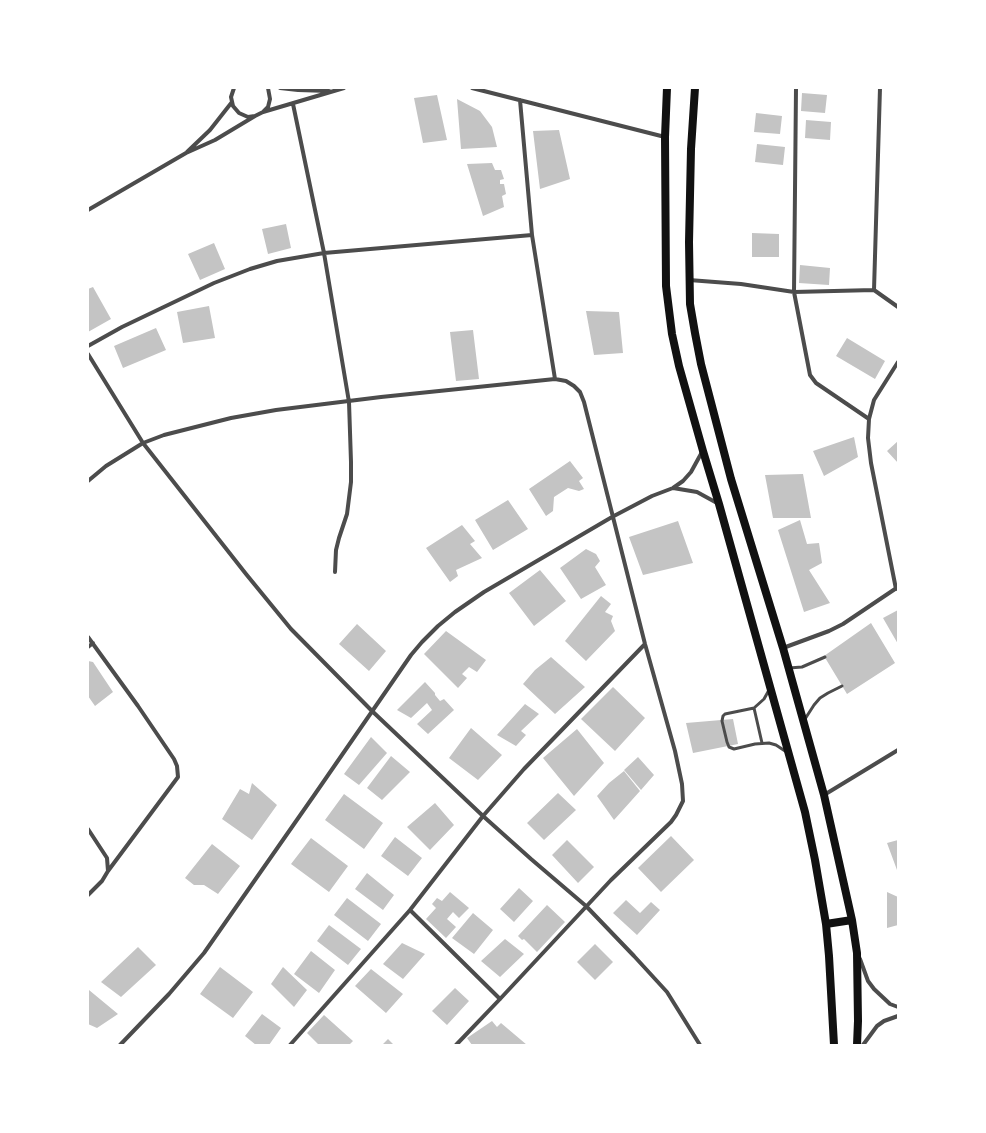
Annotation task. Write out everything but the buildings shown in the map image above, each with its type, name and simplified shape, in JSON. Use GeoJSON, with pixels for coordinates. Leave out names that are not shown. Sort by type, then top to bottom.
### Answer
{"type":"FeatureCollection","features":[{"type":"Feature","properties":{"kind":"main road"},"geometry":{"type":"LineString","coordinates":[[667,88],[665,137],[666,286],[672,334],[679,366],[770,686],[809,833],[826,924],[834,1045]]}},
{"type":"Feature","properties":{"kind":"main road"},"geometry":{"type":"LineString","coordinates":[[695,88],[689,191],[690,304],[701,364],[732,479],[784,648],[824,795],[852,920],[857,953],[857,1045]]}},
{"type":"Feature","properties":{"kind":"main road"},"geometry":{"type":"LineString","coordinates":[[826,924],[852,920]]}},
{"type":"Feature","properties":{"kind":"street"},"geometry":{"type":"LineString","coordinates":[[230,88],[236,110],[248,117],[255,116]]}},
{"type":"Feature","properties":{"kind":"street"},"geometry":{"type":"LineString","coordinates":[[186,153],[210,130],[232,99],[234,88]]}},
{"type":"Feature","properties":{"kind":"street"},"geometry":{"type":"LineString","coordinates":[[263,112],[268,107],[270,99],[268,88]]}},
{"type":"Feature","properties":{"kind":"street"},"geometry":{"type":"LineString","coordinates":[[280,88],[333,91]]}},
{"type":"Feature","properties":{"kind":"street"},"geometry":{"type":"LineString","coordinates":[[88,210],[186,153],[215,140],[263,112],[344,88]]}},
{"type":"Feature","properties":{"kind":"street"},"geometry":{"type":"LineString","coordinates":[[472,88],[665,137]]}},
{"type":"Feature","properties":{"kind":"street"},"geometry":{"type":"LineString","coordinates":[[796,88],[794,292],[811,377],[816,383],[869,419]]}},
{"type":"Feature","properties":{"kind":"street"},"geometry":{"type":"LineString","coordinates":[[874,290],[880,88]]}},
{"type":"Feature","properties":{"kind":"street"},"geometry":{"type":"LineString","coordinates":[[520,100],[532,235],[555,380]]}},
{"type":"Feature","properties":{"kind":"street"},"geometry":{"type":"LineString","coordinates":[[293,104],[324,253],[349,402],[351,462],[350,488],[347,514],[336,550],[335,572]]}},
{"type":"Feature","properties":{"kind":"street"},"geometry":{"type":"LineString","coordinates":[[88,346],[122,327],[172,303],[236,275],[277,260],[324,253],[532,235]]}},
{"type":"Feature","properties":{"kind":"street"},"geometry":{"type":"LineString","coordinates":[[689,280],[741,284],[794,292],[874,290],[898,307]]}},
{"type":"Feature","properties":{"kind":"street"},"geometry":{"type":"LineString","coordinates":[[88,354],[143,442],[291,629],[372,711],[483,816],[586,906],[667,992],[700,1045]]}},
{"type":"Feature","properties":{"kind":"street"},"geometry":{"type":"LineString","coordinates":[[784,648],[829,631],[843,624],[897,588],[871,463],[868,438],[869,419],[874,400],[898,362]]}},
{"type":"Feature","properties":{"kind":"street"},"geometry":{"type":"LineString","coordinates":[[88,481],[106,466],[143,442],[184,429],[231,418],[276,410],[555,380],[566,381],[580,392],[584,402],[645,644],[675,751],[682,784],[683,801],[671,822],[611,880],[500,1000],[456,1045]]}},
{"type":"Feature","properties":{"kind":"street"},"geometry":{"type":"LineString","coordinates":[[120,1045],[170,994],[204,953],[411,655],[438,626],[454,612],[484,592],[612,517],[632,506],[673,488],[683,481],[691,472],[703,451]]}},
{"type":"Feature","properties":{"kind":"street"},"geometry":{"type":"LineString","coordinates":[[673,488],[697,492],[718,504]]}},
{"type":"Feature","properties":{"kind":"street"},"geometry":{"type":"LineString","coordinates":[[88,637],[174,759],[177,766],[178,777],[102,881],[88,895]]}},
{"type":"Feature","properties":{"kind":"street"},"geometry":{"type":"LineString","coordinates":[[88,647],[92,643]]}},
{"type":"Feature","properties":{"kind":"street"},"geometry":{"type":"LineString","coordinates":[[290,1045],[410,910],[483,816],[524,769],[645,644]]}},
{"type":"Feature","properties":{"kind":"street"},"geometry":{"type":"LineString","coordinates":[[824,795],[898,750]]}},
{"type":"Feature","properties":{"kind":"street"},"geometry":{"type":"LineString","coordinates":[[88,829],[107,858],[108,871]]}},
{"type":"Feature","properties":{"kind":"street"},"geometry":{"type":"LineString","coordinates":[[410,910],[500,1000]]}},
{"type":"Feature","properties":{"kind":"street"},"geometry":{"type":"LineString","coordinates":[[857,953],[868,981],[874,989],[890,1004],[898,1007]]}},
{"type":"Feature","properties":{"kind":"street"},"geometry":{"type":"LineString","coordinates":[[863,1045],[877,1026],[884,1021],[898,1016]]}},
{"type":"Feature","properties":{"kind":"lane"},"geometry":{"type":"LineString","coordinates":[[789,668],[802,667],[825,657]]}},
{"type":"Feature","properties":{"kind":"lane"},"geometry":{"type":"LineString","coordinates":[[770,686],[764,699],[754,708],[725,714],[722,718],[728,745],[734,749],[762,743],[776,745],[788,754]]}},
{"type":"Feature","properties":{"kind":"lane"},"geometry":{"type":"LineString","coordinates":[[804,721],[820,698],[842,686]]}},
{"type":"Feature","properties":{"kind":"lane"},"geometry":{"type":"LineString","coordinates":[[754,708],[762,743]]}}]}
